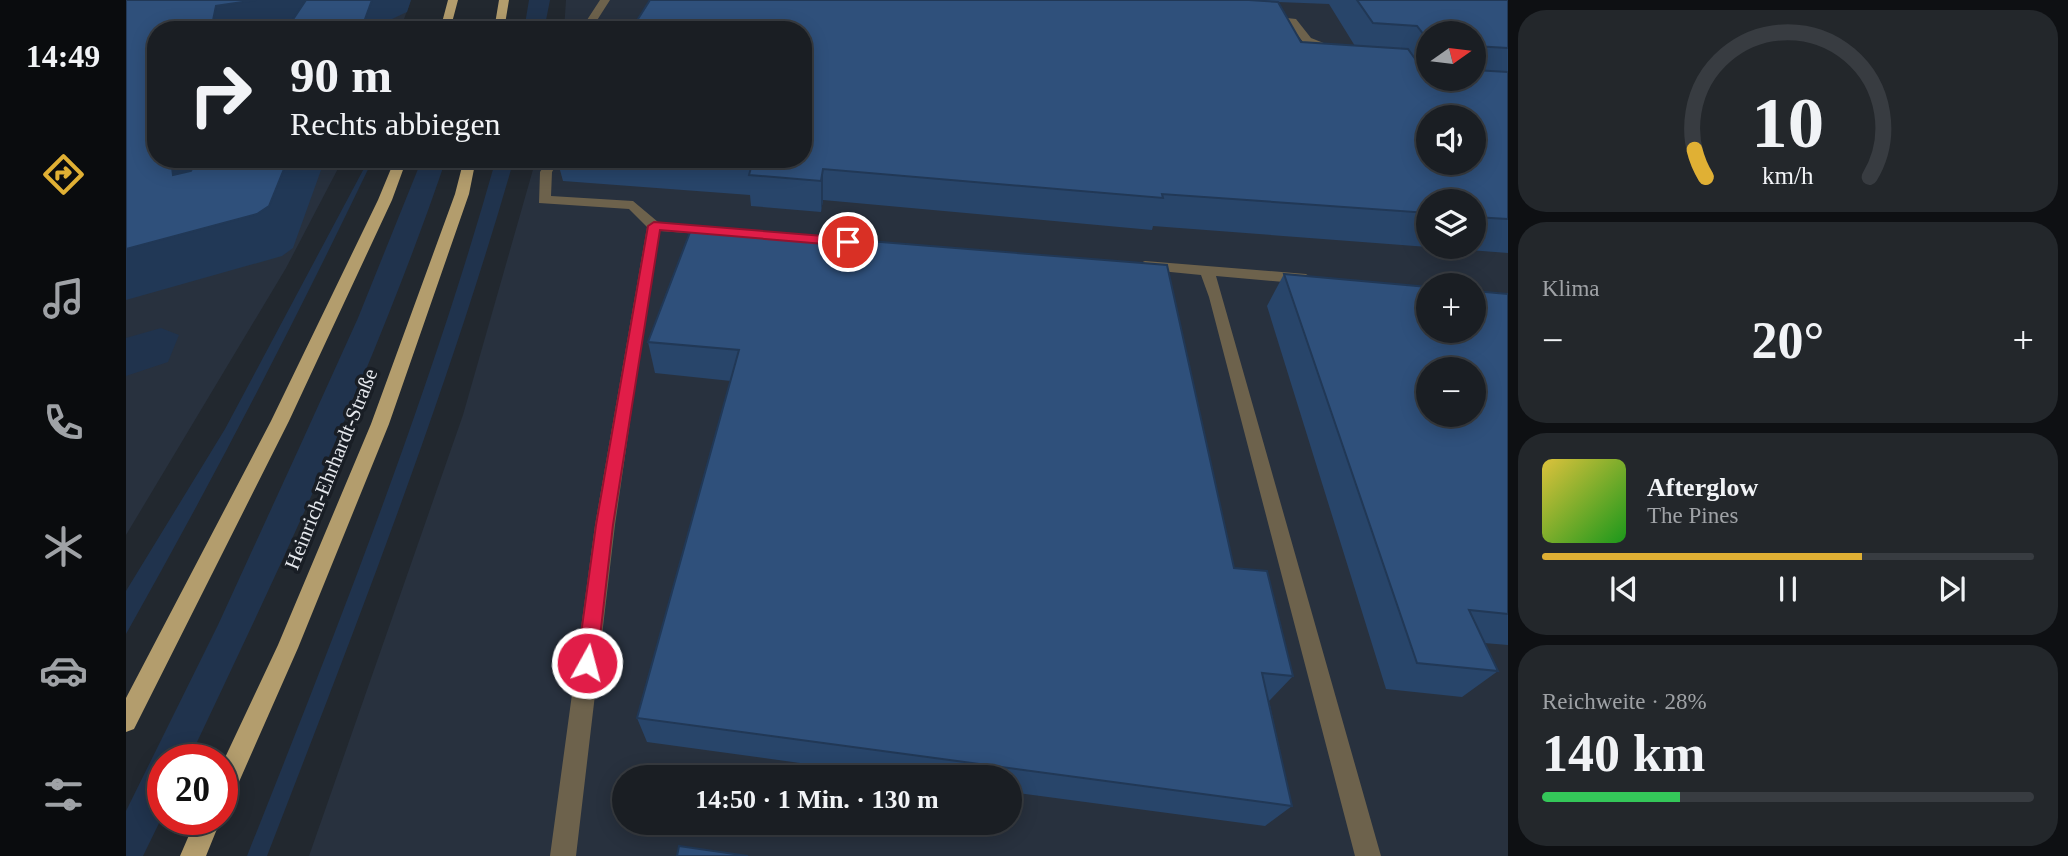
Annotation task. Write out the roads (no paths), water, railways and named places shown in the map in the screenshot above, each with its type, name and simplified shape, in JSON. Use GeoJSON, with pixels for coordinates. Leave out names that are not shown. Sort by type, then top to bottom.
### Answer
{"type":"FeatureCollection","features":[{"type":"Feature","properties":{"kind":"main road"},"geometry":{"type":"LineString","coordinates":[[447,21],[453,0]]}},
{"type":"Feature","properties":{"kind":"main road"},"geometry":{"type":"LineString","coordinates":[[500,21],[504,0]]}},
{"type":"Feature","properties":{"kind":"main road"},"geometry":{"type":"LineString","coordinates":[[126,721],[280,421],[385,200],[397,168]]}},
{"type":"Feature","properties":{"kind":"main road","name":"Heinrich-Ehrhardt-Straße"},"geometry":{"type":"LineString","coordinates":[[238,756],[287,648],[380,424],[462,194],[468,168]]}},
{"type":"Feature","properties":{"kind":"main road"},"geometry":{"type":"LineString","coordinates":[[193,856],[202,835]]}},
{"type":"Feature","properties":{"kind":"lane"},"geometry":{"type":"LineString","coordinates":[[591,21],[605,0]]}},
{"type":"Feature","properties":{"kind":"lane"},"geometry":{"type":"LineString","coordinates":[[1252,18],[1292,21],[1307,40],[1355,57]]}},
{"type":"Feature","properties":{"kind":"lane"},"geometry":{"type":"LineString","coordinates":[[548,168],[544,200],[633,205],[654,226],[737,233]]}},
{"type":"Feature","properties":{"kind":"lane"},"geometry":{"type":"LineString","coordinates":[[563,856],[604,525],[654,226]]}},
{"type":"Feature","properties":{"kind":"lane"},"geometry":{"type":"LineString","coordinates":[[1124,264],[1317,280]]}},
{"type":"Feature","properties":{"kind":"lane"},"geometry":{"type":"LineString","coordinates":[[1207,271],[1217,297],[1368,856]]}}]}
